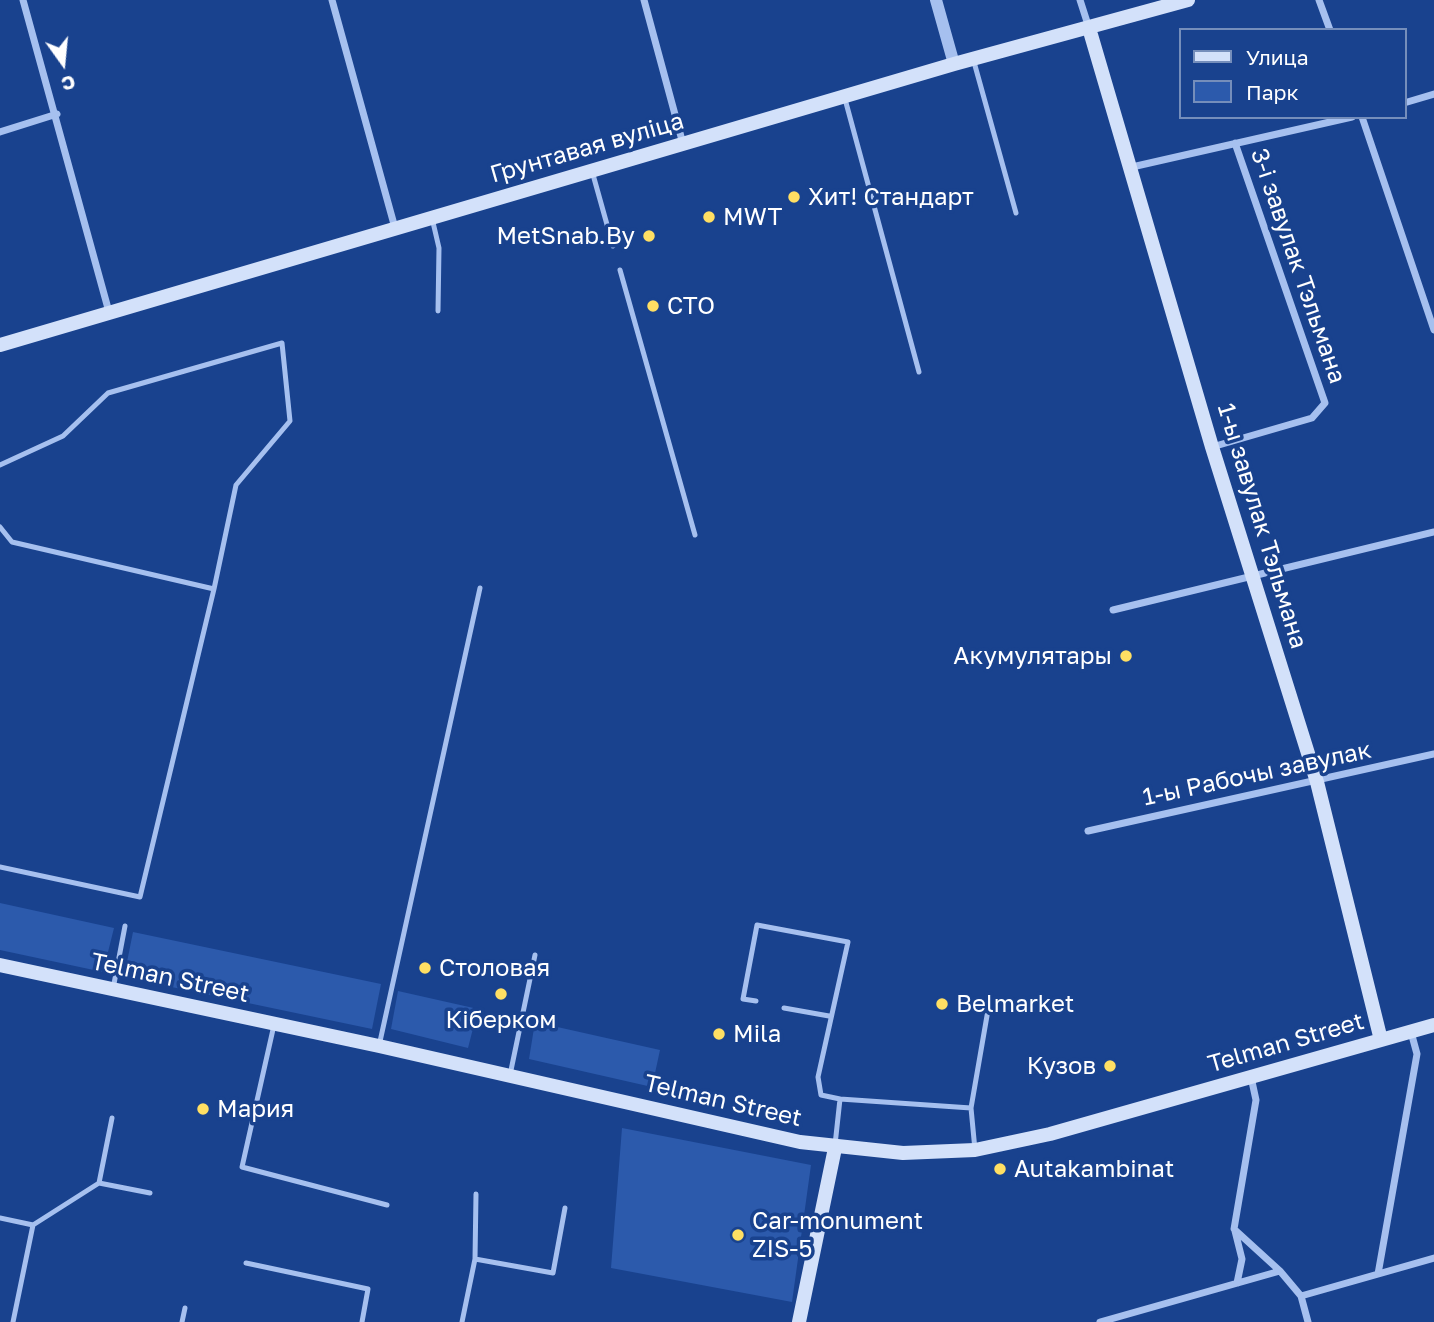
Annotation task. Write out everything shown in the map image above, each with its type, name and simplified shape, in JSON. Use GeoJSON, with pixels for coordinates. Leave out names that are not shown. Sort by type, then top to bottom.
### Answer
{"type":"FeatureCollection","features":[{"type":"Feature","properties":{"kind":"main road","name":"Грунтавая вуліца"},"geometry":{"type":"LineString","coordinates":[[0,345],[954,64],[1188,0]]}},
{"type":"Feature","properties":{"kind":"main road","name":"1-ы завулак Тэльмана"},"geometry":{"type":"LineString","coordinates":[[1089,28],[1132,167],[1212,447],[1317,782],[1381,1040]]}},
{"type":"Feature","properties":{"kind":"main road","name":"Telman Street"},"geometry":{"type":"LineString","coordinates":[[0,965],[835,1148],[903,1153],[975,1150],[1050,1134],[1434,1025]]}},
{"type":"Feature","properties":{"kind":"main road"},"geometry":{"type":"LineString","coordinates":[[799,1322],[835,1148]]}},
{"type":"Feature","properties":{"kind":"street"},"geometry":{"type":"LineString","coordinates":[[23,0],[57,114],[110,312]]}},
{"type":"Feature","properties":{"kind":"street"},"geometry":{"type":"LineString","coordinates":[[332,0],[395,229]]}},
{"type":"Feature","properties":{"kind":"street"},"geometry":{"type":"LineString","coordinates":[[644,0],[683,144]]}},
{"type":"Feature","properties":{"kind":"street"},"geometry":{"type":"LineString","coordinates":[[936,0],[954,64]]}},
{"type":"Feature","properties":{"kind":"street"},"geometry":{"type":"LineString","coordinates":[[1080,0],[1089,28]]}},
{"type":"Feature","properties":{"kind":"street"},"geometry":{"type":"LineString","coordinates":[[1319,0],[1329,28]]}},
{"type":"Feature","properties":{"kind":"street"},"geometry":{"type":"LineString","coordinates":[[1406,102],[1434,94]]}},
{"type":"Feature","properties":{"kind":"street"},"geometry":{"type":"LineString","coordinates":[[0,132],[57,114]]}},
{"type":"Feature","properties":{"kind":"street"},"geometry":{"type":"LineString","coordinates":[[1132,167],[1343,119]]}},
{"type":"Feature","properties":{"kind":"street"},"geometry":{"type":"LineString","coordinates":[[1363,119],[1434,330]]}},
{"type":"Feature","properties":{"kind":"street","name":"3-і завулак Тэльмана"},"geometry":{"type":"LineString","coordinates":[[1212,447],[1312,418],[1325,403],[1235,143]]}},
{"type":"Feature","properties":{"kind":"street"},"geometry":{"type":"LineString","coordinates":[[1113,610],[1434,532]]}},
{"type":"Feature","properties":{"kind":"street","name":"1-ы Рабочы завулак"},"geometry":{"type":"LineString","coordinates":[[1088,831],[1434,754]]}},
{"type":"Feature","properties":{"kind":"street"},"geometry":{"type":"LineString","coordinates":[[1378,1274],[1417,1054],[1411,1032]]}},
{"type":"Feature","properties":{"kind":"street"},"geometry":{"type":"LineString","coordinates":[[1237,1283],[1242,1259],[1235,1230],[1256,1100],[1251,1076]]}},
{"type":"Feature","properties":{"kind":"street"},"geometry":{"type":"LineString","coordinates":[[1235,1230],[1280,1271],[1301,1296],[1308,1322]]}},
{"type":"Feature","properties":{"kind":"street"},"geometry":{"type":"LineString","coordinates":[[1301,1296],[1434,1258]]}},
{"type":"Feature","properties":{"kind":"street"},"geometry":{"type":"LineString","coordinates":[[1100,1322],[1280,1271]]}},
{"type":"Feature","properties":{"kind":"lane"},"geometry":{"type":"LineString","coordinates":[[973,59],[1016,213]]}},
{"type":"Feature","properties":{"kind":"lane"},"geometry":{"type":"LineString","coordinates":[[844,96],[919,372]]}},
{"type":"Feature","properties":{"kind":"lane"},"geometry":{"type":"LineString","coordinates":[[592,171],[613,246]]}},
{"type":"Feature","properties":{"kind":"lane"},"geometry":{"type":"LineString","coordinates":[[432,218],[439,248],[438,311]]}},
{"type":"Feature","properties":{"kind":"lane"},"geometry":{"type":"LineString","coordinates":[[620,270],[695,535]]}},
{"type":"Feature","properties":{"kind":"lane"},"geometry":{"type":"LineString","coordinates":[[0,465],[64,436],[108,393],[282,343],[290,421],[236,485],[214,589],[140,897],[0,867]]}},
{"type":"Feature","properties":{"kind":"lane"},"geometry":{"type":"LineString","coordinates":[[0,527],[12,542],[214,589]]}},
{"type":"Feature","properties":{"kind":"lane"},"geometry":{"type":"LineString","coordinates":[[379,1046],[480,588]]}},
{"type":"Feature","properties":{"kind":"lane"},"geometry":{"type":"LineString","coordinates":[[755,1001],[743,999],[757,925],[848,942],[829,1016],[818,1077],[821,1095],[840,1099],[971,1108]]}},
{"type":"Feature","properties":{"kind":"lane"},"geometry":{"type":"LineString","coordinates":[[113,989],[125,926]]}},
{"type":"Feature","properties":{"kind":"lane"},"geometry":{"type":"LineString","coordinates":[[510,1076],[535,955]]}},
{"type":"Feature","properties":{"kind":"lane"},"geometry":{"type":"LineString","coordinates":[[784,1008],[829,1016]]}},
{"type":"Feature","properties":{"kind":"lane"},"geometry":{"type":"LineString","coordinates":[[975,1150],[971,1108],[988,1010]]}},
{"type":"Feature","properties":{"kind":"lane"},"geometry":{"type":"LineString","coordinates":[[274,1025],[242,1167],[387,1205]]}},
{"type":"Feature","properties":{"kind":"lane"},"geometry":{"type":"LineString","coordinates":[[835,1148],[840,1099]]}},
{"type":"Feature","properties":{"kind":"lane"},"geometry":{"type":"LineString","coordinates":[[99,1183],[112,1118]]}},
{"type":"Feature","properties":{"kind":"lane"},"geometry":{"type":"LineString","coordinates":[[0,1218],[33,1225],[99,1183],[150,1193]]}},
{"type":"Feature","properties":{"kind":"lane"},"geometry":{"type":"LineString","coordinates":[[462,1322],[475,1259],[476,1194]]}},
{"type":"Feature","properties":{"kind":"lane"},"geometry":{"type":"LineString","coordinates":[[475,1259],[554,1273],[565,1208]]}},
{"type":"Feature","properties":{"kind":"lane"},"geometry":{"type":"LineString","coordinates":[[13,1322],[33,1225]]}},
{"type":"Feature","properties":{"kind":"lane"},"geometry":{"type":"LineString","coordinates":[[246,1263],[368,1289],[362,1322]]}},
{"type":"Feature","properties":{"kind":"lane"},"geometry":{"type":"LineString","coordinates":[[182,1322],[185,1308]]}},
{"type":"Feature","properties":{"kind":"green space"},"geometry":{"type":"Polygon","coordinates":[[[0,903],[114,928],[103,972],[0,950],[0,903]]]}},
{"type":"Feature","properties":{"kind":"green space"},"geometry":{"type":"Polygon","coordinates":[[[133,932],[381,984],[372,1029],[124,977],[133,932]]]}},
{"type":"Feature","properties":{"kind":"green space"},"geometry":{"type":"Polygon","coordinates":[[[398,991],[478,1009],[468,1048],[391,1029],[398,991]]]}},
{"type":"Feature","properties":{"kind":"green space"},"geometry":{"type":"Polygon","coordinates":[[[535,1022],[660,1050],[652,1087],[529,1059],[535,1022]]]}},
{"type":"Feature","properties":{"kind":"green space"},"geometry":{"type":"Polygon","coordinates":[[[622,1128],[811,1165],[792,1302],[611,1268],[622,1128]]]}},
{"type":"Feature","properties":{"kind":"place","name":"Хит! Стандарт"},"geometry":{"type":"Point","coordinates":[794,197]}},
{"type":"Feature","properties":{"kind":"place","name":"MWT"},"geometry":{"type":"Point","coordinates":[709,217]}},
{"type":"Feature","properties":{"kind":"place","name":"MetSnab.By"},"geometry":{"type":"Point","coordinates":[649,236]}},
{"type":"Feature","properties":{"kind":"place","name":"СТО"},"geometry":{"type":"Point","coordinates":[653,306]}},
{"type":"Feature","properties":{"kind":"place","name":"Акумулятары"},"geometry":{"type":"Point","coordinates":[1126,656]}},
{"type":"Feature","properties":{"kind":"place","name":"Столовая"},"geometry":{"type":"Point","coordinates":[425,968]}},
{"type":"Feature","properties":{"kind":"place","name":"Кіберком"},"geometry":{"type":"Point","coordinates":[501,994]}},
{"type":"Feature","properties":{"kind":"place","name":"Belmarket"},"geometry":{"type":"Point","coordinates":[942,1004]}},
{"type":"Feature","properties":{"kind":"place","name":"Mila"},"geometry":{"type":"Point","coordinates":[719,1034]}},
{"type":"Feature","properties":{"kind":"place","name":"Кузов"},"geometry":{"type":"Point","coordinates":[1110,1066]}},
{"type":"Feature","properties":{"kind":"place","name":"Мария"},"geometry":{"type":"Point","coordinates":[203,1109]}},
{"type":"Feature","properties":{"kind":"place","name":"Autakambinat"},"geometry":{"type":"Point","coordinates":[1000,1169]}},
{"type":"Feature","properties":{"kind":"place","name":"Car-monument ZIS-5"},"geometry":{"type":"Point","coordinates":[738,1235]}}]}
